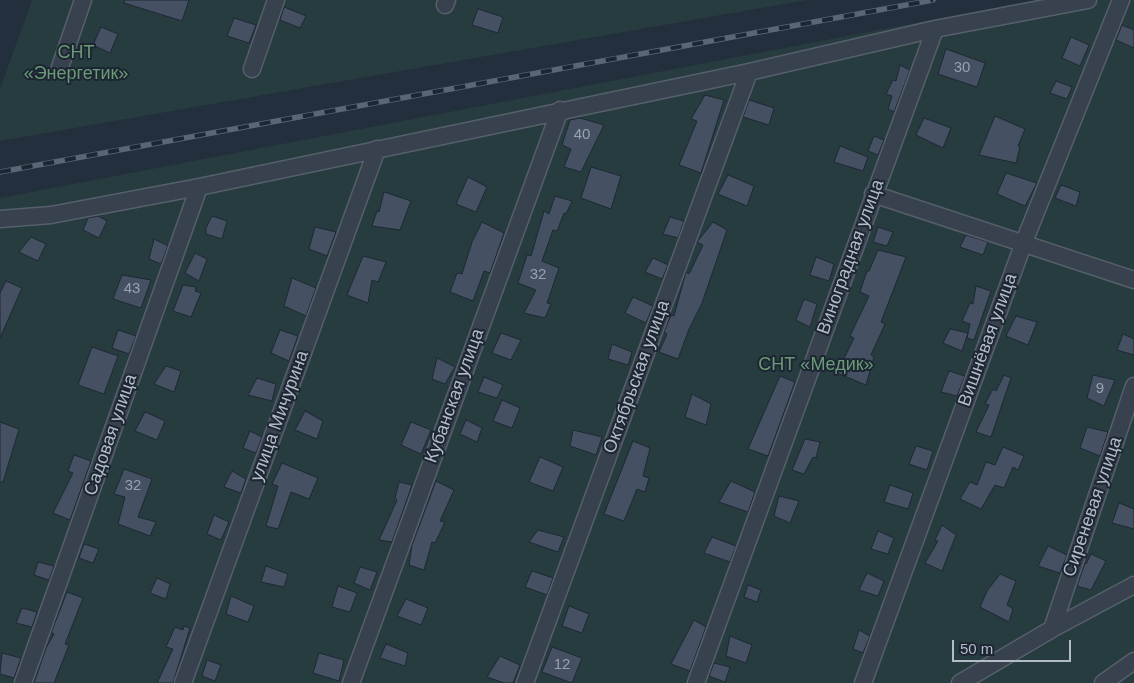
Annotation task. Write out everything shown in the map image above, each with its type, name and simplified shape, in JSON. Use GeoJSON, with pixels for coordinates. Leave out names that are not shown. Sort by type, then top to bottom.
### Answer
{"type":"FeatureCollection","features":[{"type":"Feature","properties":{"kind":"street"},"geometry":{"type":"LineString","coordinates":[[60,70],[83,0]]}},
{"type":"Feature","properties":{"kind":"street"},"geometry":{"type":"LineString","coordinates":[[252,69],[276,0]]}},
{"type":"Feature","properties":{"kind":"street"},"geometry":{"type":"LineString","coordinates":[[0,219],[51,214],[199,187],[749,72],[935,29],[1088,0]]}},
{"type":"Feature","properties":{"kind":"street","name":"Вишнёвая улица"},"geometry":{"type":"LineString","coordinates":[[863,683],[1024,242],[1121,0]]}},
{"type":"Feature","properties":{"kind":"street","name":"Виноградная улица"},"geometry":{"type":"LineString","coordinates":[[696,683],[873,194],[935,29]]}},
{"type":"Feature","properties":{"kind":"street","name":"Октябрьская улица"},"geometry":{"type":"LineString","coordinates":[[525,683],[749,72]]}},
{"type":"Feature","properties":{"kind":"street","name":"Кубанская улица"},"geometry":{"type":"LineString","coordinates":[[351,683],[560,110]]}},
{"type":"Feature","properties":{"kind":"street","name":"улица Мичурина"},"geometry":{"type":"LineString","coordinates":[[184,683],[378,149]]}},
{"type":"Feature","properties":{"kind":"street","name":"Садовая улица"},"geometry":{"type":"LineString","coordinates":[[23,683],[199,187]]}},
{"type":"Feature","properties":{"kind":"street"},"geometry":{"type":"LineString","coordinates":[[873,194],[1024,242],[1134,280]]}},
{"type":"Feature","properties":{"kind":"street","name":"Сиреневая улица"},"geometry":{"type":"LineString","coordinates":[[1052,628],[1134,386]]}},
{"type":"Feature","properties":{"kind":"street"},"geometry":{"type":"LineString","coordinates":[[960,683],[1052,628],[1134,585]]}},
{"type":"Feature","properties":{"kind":"street"},"geometry":{"type":"LineString","coordinates":[[1103,683],[1134,661]]}},
{"type":"Feature","properties":{"kind":"green space","name":"СНТ «Энергетик»"},"geometry":{"type":"Polygon","coordinates":[[[32,0],[807,0],[0,141],[0,89],[32,0]]]}},
{"type":"Feature","properties":{"kind":"green space","name":"СНТ «Медик»"},"geometry":{"type":"Polygon","coordinates":[[[1035,0],[1134,0],[1134,683],[0,683],[0,198],[1035,0]]]}},
{"type":"Feature","properties":{"kind":"building"},"geometry":{"type":"Polygon","coordinates":[[[125,0],[189,0],[182,21],[124,3],[125,0]]]}},
{"type":"Feature","properties":{"kind":"building"},"geometry":{"type":"Polygon","coordinates":[[[284,7],[306,16],[300,28],[280,20],[284,7]]]}},
{"type":"Feature","properties":{"kind":"building"},"geometry":{"type":"Polygon","coordinates":[[[478,9],[503,17],[498,33],[472,25],[478,9]]]}},
{"type":"Feature","properties":{"kind":"building"},"geometry":{"type":"Polygon","coordinates":[[[234,18],[256,25],[249,43],[227,36],[234,18]]]}},
{"type":"Feature","properties":{"kind":"building"},"geometry":{"type":"Polygon","coordinates":[[[1122,25],[1134,30],[1134,48],[1116,40],[1122,25]]]}},
{"type":"Feature","properties":{"kind":"building"},"geometry":{"type":"Polygon","coordinates":[[[101,27],[118,34],[110,53],[93,45],[101,27]]]}},
{"type":"Feature","properties":{"kind":"building"},"geometry":{"type":"Polygon","coordinates":[[[1071,37],[1089,45],[1080,66],[1062,58],[1071,37]]]}},
{"type":"Feature","properties":{"kind":"building"},"geometry":{"type":"Polygon","coordinates":[[[946,49],[985,63],[977,87],[938,74],[946,49]]]}},
{"type":"Feature","properties":{"kind":"building"},"geometry":{"type":"Polygon","coordinates":[[[900,65],[910,70],[894,112],[888,109],[892,96],[886,94],[893,80],[896,81],[900,65]]]}},
{"type":"Feature","properties":{"kind":"building"},"geometry":{"type":"Polygon","coordinates":[[[1056,81],[1072,87],[1067,99],[1050,93],[1056,81]]]}},
{"type":"Feature","properties":{"kind":"building"},"geometry":{"type":"Polygon","coordinates":[[[705,95],[724,100],[701,173],[679,165],[697,121],[691,119],[705,95]]]}},
{"type":"Feature","properties":{"kind":"building"},"geometry":{"type":"Polygon","coordinates":[[[749,100],[774,108],[769,125],[743,117],[749,100]]]}},
{"type":"Feature","properties":{"kind":"building"},"geometry":{"type":"Polygon","coordinates":[[[995,116],[1025,129],[1018,146],[1020,147],[1016,163],[979,155],[995,116]]]}},
{"type":"Feature","properties":{"kind":"building"},"geometry":{"type":"Polygon","coordinates":[[[580,118],[604,125],[581,172],[564,167],[571,149],[562,145],[570,120],[580,118]]]}},
{"type":"Feature","properties":{"kind":"building"},"geometry":{"type":"Polygon","coordinates":[[[924,118],[951,128],[943,148],[916,135],[924,118]]]}},
{"type":"Feature","properties":{"kind":"building"},"geometry":{"type":"Polygon","coordinates":[[[874,136],[884,140],[878,155],[868,151],[874,136]]]}},
{"type":"Feature","properties":{"kind":"building"},"geometry":{"type":"Polygon","coordinates":[[[840,146],[868,157],[863,171],[834,162],[840,146]]]}},
{"type":"Feature","properties":{"kind":"building"},"geometry":{"type":"Polygon","coordinates":[[[591,167],[621,176],[611,209],[581,198],[591,167]]]}},
{"type":"Feature","properties":{"kind":"building"},"geometry":{"type":"Polygon","coordinates":[[[1006,173],[1037,183],[1025,206],[997,194],[1006,173]]]}},
{"type":"Feature","properties":{"kind":"building"},"geometry":{"type":"Polygon","coordinates":[[[728,175],[754,186],[747,206],[718,194],[728,175]]]}},
{"type":"Feature","properties":{"kind":"building"},"geometry":{"type":"Polygon","coordinates":[[[468,177],[487,187],[476,212],[456,204],[468,177]]]}},
{"type":"Feature","properties":{"kind":"building"},"geometry":{"type":"Polygon","coordinates":[[[1061,185],[1080,192],[1076,206],[1055,198],[1061,185]]]}},
{"type":"Feature","properties":{"kind":"building"},"geometry":{"type":"Polygon","coordinates":[[[384,192],[411,201],[400,230],[372,226],[377,211],[379,212],[384,192]]]}},
{"type":"Feature","properties":{"kind":"building"},"geometry":{"type":"Polygon","coordinates":[[[555,196],[572,201],[566,214],[564,213],[557,231],[553,230],[542,261],[559,268],[547,303],[551,304],[545,318],[524,313],[536,290],[518,283],[527,255],[531,256],[544,211],[549,214],[555,196]]]}},
{"type":"Feature","properties":{"kind":"building"},"geometry":{"type":"Polygon","coordinates":[[[98,216],[107,221],[99,238],[83,230],[88,218],[98,216]]]}},
{"type":"Feature","properties":{"kind":"building"},"geometry":{"type":"Polygon","coordinates":[[[212,216],[227,221],[222,239],[206,234],[206,228],[212,216]]]}},
{"type":"Feature","properties":{"kind":"building"},"geometry":{"type":"Polygon","coordinates":[[[670,217],[684,221],[678,238],[663,234],[670,217]]]}},
{"type":"Feature","properties":{"kind":"building"},"geometry":{"type":"Polygon","coordinates":[[[482,222],[504,233],[490,273],[484,271],[473,301],[450,292],[457,273],[462,274],[472,242],[482,222]]]}},
{"type":"Feature","properties":{"kind":"building"},"geometry":{"type":"Polygon","coordinates":[[[713,222],[727,230],[702,303],[689,329],[678,359],[659,352],[667,334],[664,332],[671,315],[674,316],[686,272],[689,274],[703,245],[697,242],[713,222]]]}},
{"type":"Feature","properties":{"kind":"building"},"geometry":{"type":"Polygon","coordinates":[[[315,227],[336,232],[327,256],[309,249],[315,227]]]}},
{"type":"Feature","properties":{"kind":"building"},"geometry":{"type":"Polygon","coordinates":[[[878,227],[893,232],[887,246],[873,242],[878,227]]]}},
{"type":"Feature","properties":{"kind":"building"},"geometry":{"type":"Polygon","coordinates":[[[966,235],[988,242],[983,255],[960,247],[966,235]]]}},
{"type":"Feature","properties":{"kind":"building"},"geometry":{"type":"Polygon","coordinates":[[[31,237],[46,244],[38,261],[19,252],[31,237]]]}},
{"type":"Feature","properties":{"kind":"building"},"geometry":{"type":"Polygon","coordinates":[[[154,239],[168,246],[161,264],[149,259],[154,239]]]}},
{"type":"Feature","properties":{"kind":"building"},"geometry":{"type":"Polygon","coordinates":[[[878,250],[906,257],[881,322],[885,324],[871,355],[874,357],[866,385],[837,373],[854,338],[850,336],[869,296],[860,292],[867,271],[869,271],[878,250]]]}},
{"type":"Feature","properties":{"kind":"building"},"geometry":{"type":"Polygon","coordinates":[[[195,253],[207,259],[199,281],[185,273],[195,253]]]}},
{"type":"Feature","properties":{"kind":"building"},"geometry":{"type":"Polygon","coordinates":[[[363,256],[386,262],[378,282],[372,280],[368,303],[347,295],[363,256]]]}},
{"type":"Feature","properties":{"kind":"building"},"geometry":{"type":"Polygon","coordinates":[[[816,257],[834,264],[829,281],[810,275],[816,257]]]}},
{"type":"Feature","properties":{"kind":"building"},"geometry":{"type":"Polygon","coordinates":[[[653,258],[668,265],[662,279],[645,272],[653,258]]]}},
{"type":"Feature","properties":{"kind":"building"},"geometry":{"type":"Polygon","coordinates":[[[122,275],[151,280],[141,308],[113,299],[122,275]]]}},
{"type":"Feature","properties":{"kind":"building"},"geometry":{"type":"Polygon","coordinates":[[[292,278],[316,288],[306,316],[284,306],[292,278]]]}},
{"type":"Feature","properties":{"kind":"building"},"geometry":{"type":"Polygon","coordinates":[[[6,281],[22,288],[0,338],[0,293],[6,281]]]}},
{"type":"Feature","properties":{"kind":"building"},"geometry":{"type":"Polygon","coordinates":[[[183,285],[196,287],[195,291],[201,293],[191,317],[173,311],[183,285]]]}},
{"type":"Feature","properties":{"kind":"building"},"geometry":{"type":"Polygon","coordinates":[[[976,286],[991,291],[974,340],[967,338],[970,324],[962,321],[970,303],[973,304],[976,286]]]}},
{"type":"Feature","properties":{"kind":"building"},"geometry":{"type":"Polygon","coordinates":[[[633,297],[653,306],[646,323],[625,313],[633,297]]]}},
{"type":"Feature","properties":{"kind":"building"},"geometry":{"type":"Polygon","coordinates":[[[804,299],[817,304],[810,327],[796,320],[804,299]]]}},
{"type":"Feature","properties":{"kind":"building"},"geometry":{"type":"Polygon","coordinates":[[[1016,316],[1037,322],[1028,345],[1006,336],[1016,316]]]}},
{"type":"Feature","properties":{"kind":"building"},"geometry":{"type":"Polygon","coordinates":[[[950,329],[968,333],[962,351],[943,343],[950,329]]]}},
{"type":"Feature","properties":{"kind":"building"},"geometry":{"type":"Polygon","coordinates":[[[118,330],[136,336],[129,354],[112,348],[118,330]]]}},
{"type":"Feature","properties":{"kind":"building"},"geometry":{"type":"Polygon","coordinates":[[[280,330],[298,336],[289,361],[271,353],[280,330]]]}},
{"type":"Feature","properties":{"kind":"building"},"geometry":{"type":"Polygon","coordinates":[[[501,333],[521,340],[511,360],[492,353],[501,333]]]}},
{"type":"Feature","properties":{"kind":"building"},"geometry":{"type":"Polygon","coordinates":[[[1123,334],[1134,339],[1134,355],[1117,350],[1123,334]]]}},
{"type":"Feature","properties":{"kind":"building"},"geometry":{"type":"Polygon","coordinates":[[[612,344],[632,352],[628,365],[608,359],[612,344]]]}},
{"type":"Feature","properties":{"kind":"building"},"geometry":{"type":"Polygon","coordinates":[[[92,347],[118,356],[104,394],[78,385],[92,347]]]}},
{"type":"Feature","properties":{"kind":"building"},"geometry":{"type":"Polygon","coordinates":[[[437,358],[455,367],[445,384],[432,379],[437,358]]]}},
{"type":"Feature","properties":{"kind":"building"},"geometry":{"type":"Polygon","coordinates":[[[166,366],[181,371],[174,392],[154,384],[166,366]]]}},
{"type":"Feature","properties":{"kind":"building"},"geometry":{"type":"Polygon","coordinates":[[[949,371],[965,376],[957,396],[941,392],[949,371]]]}},
{"type":"Feature","properties":{"kind":"building"},"geometry":{"type":"Polygon","coordinates":[[[1004,375],[1011,378],[991,437],[976,432],[989,405],[985,404],[993,389],[996,391],[1004,375]]]}},
{"type":"Feature","properties":{"kind":"building"},"geometry":{"type":"Polygon","coordinates":[[[1093,375],[1115,380],[1104,406],[1087,398],[1093,375]]]}},
{"type":"Feature","properties":{"kind":"building"},"geometry":{"type":"Polygon","coordinates":[[[780,376],[795,382],[768,456],[748,449],[780,376]]]}},
{"type":"Feature","properties":{"kind":"building"},"geometry":{"type":"Polygon","coordinates":[[[484,377],[503,385],[497,398],[478,392],[484,377]]]}},
{"type":"Feature","properties":{"kind":"building"},"geometry":{"type":"Polygon","coordinates":[[[257,378],[276,384],[272,401],[248,395],[257,378]]]}},
{"type":"Feature","properties":{"kind":"building"},"geometry":{"type":"Polygon","coordinates":[[[692,394],[711,404],[706,425],[685,417],[692,394]]]}},
{"type":"Feature","properties":{"kind":"building"},"geometry":{"type":"Polygon","coordinates":[[[502,400],[520,408],[512,428],[493,421],[502,400]]]}},
{"type":"Feature","properties":{"kind":"building"},"geometry":{"type":"Polygon","coordinates":[[[305,411],[323,421],[317,439],[295,430],[305,411]]]}},
{"type":"Feature","properties":{"kind":"building"},"geometry":{"type":"Polygon","coordinates":[[[145,412],[165,421],[157,440],[135,431],[145,412]]]}},
{"type":"Feature","properties":{"kind":"building"},"geometry":{"type":"Polygon","coordinates":[[[466,420],[482,428],[477,442],[460,434],[466,420]]]}},
{"type":"Feature","properties":{"kind":"building"},"geometry":{"type":"Polygon","coordinates":[[[0,422],[19,429],[3,482],[0,482],[0,422]]]}},
{"type":"Feature","properties":{"kind":"building"},"geometry":{"type":"Polygon","coordinates":[[[411,422],[431,430],[421,454],[401,445],[411,422]]]}},
{"type":"Feature","properties":{"kind":"building"},"geometry":{"type":"Polygon","coordinates":[[[1087,427],[1108,432],[1100,456],[1080,448],[1087,427]]]}},
{"type":"Feature","properties":{"kind":"building"},"geometry":{"type":"Polygon","coordinates":[[[573,430],[602,437],[596,455],[570,446],[573,430]]]}},
{"type":"Feature","properties":{"kind":"building"},"geometry":{"type":"Polygon","coordinates":[[[250,431],[262,437],[256,453],[243,448],[250,431]]]}},
{"type":"Feature","properties":{"kind":"building"},"geometry":{"type":"Polygon","coordinates":[[[805,439],[820,442],[816,458],[813,457],[804,474],[792,470],[805,439]]]}},
{"type":"Feature","properties":{"kind":"building"},"geometry":{"type":"Polygon","coordinates":[[[633,441],[650,448],[643,476],[649,478],[645,492],[637,489],[624,521],[604,514],[633,441]]]}},
{"type":"Feature","properties":{"kind":"building"},"geometry":{"type":"Polygon","coordinates":[[[916,446],[933,451],[927,470],[909,464],[916,446]]]}},
{"type":"Feature","properties":{"kind":"building"},"geometry":{"type":"Polygon","coordinates":[[[1003,447],[1024,456],[1018,470],[1013,467],[1004,488],[995,485],[981,509],[960,499],[970,482],[977,485],[986,462],[995,465],[1003,447]]]}},
{"type":"Feature","properties":{"kind":"building"},"geometry":{"type":"Polygon","coordinates":[[[74,455],[91,461],[70,520],[53,513],[73,473],[68,471],[74,455]]]}},
{"type":"Feature","properties":{"kind":"building"},"geometry":{"type":"Polygon","coordinates":[[[540,457],[563,467],[553,491],[529,482],[540,457]]]}},
{"type":"Feature","properties":{"kind":"building"},"geometry":{"type":"Polygon","coordinates":[[[282,463],[318,478],[309,499],[291,492],[278,529],[266,526],[278,486],[272,484],[282,463]]]}},
{"type":"Feature","properties":{"kind":"building"},"geometry":{"type":"Polygon","coordinates":[[[124,469],[152,479],[138,517],[156,522],[150,536],[118,524],[125,497],[114,494],[124,469]]]}},
{"type":"Feature","properties":{"kind":"building"},"geometry":{"type":"Polygon","coordinates":[[[232,471],[246,479],[241,493],[224,487],[232,471]]]}},
{"type":"Feature","properties":{"kind":"building"},"geometry":{"type":"Polygon","coordinates":[[[436,481],[454,490],[440,521],[445,522],[435,543],[432,542],[424,570],[409,565],[412,545],[436,481]]]}},
{"type":"Feature","properties":{"kind":"building"},"geometry":{"type":"Polygon","coordinates":[[[731,481],[755,492],[748,512],[719,502],[731,481]]]}},
{"type":"Feature","properties":{"kind":"building"},"geometry":{"type":"Polygon","coordinates":[[[399,482],[412,485],[392,542],[379,540],[397,500],[395,498],[399,482]]]}},
{"type":"Feature","properties":{"kind":"building"},"geometry":{"type":"Polygon","coordinates":[[[890,485],[913,493],[908,509],[884,502],[890,485]]]}},
{"type":"Feature","properties":{"kind":"building"},"geometry":{"type":"Polygon","coordinates":[[[779,496],[799,501],[790,523],[774,516],[779,496]]]}},
{"type":"Feature","properties":{"kind":"building"},"geometry":{"type":"Polygon","coordinates":[[[1119,503],[1134,509],[1134,529],[1112,523],[1119,503]]]}},
{"type":"Feature","properties":{"kind":"building"},"geometry":{"type":"Polygon","coordinates":[[[214,515],[229,522],[221,540],[207,534],[214,515]]]}},
{"type":"Feature","properties":{"kind":"building"},"geometry":{"type":"Polygon","coordinates":[[[942,525],[956,535],[942,571],[925,563],[938,541],[935,540],[942,525]]]}},
{"type":"Feature","properties":{"kind":"building"},"geometry":{"type":"Polygon","coordinates":[[[538,530],[564,537],[558,552],[529,542],[538,530]]]}},
{"type":"Feature","properties":{"kind":"building"},"geometry":{"type":"Polygon","coordinates":[[[878,531],[894,538],[888,554],[871,549],[878,531]]]}},
{"type":"Feature","properties":{"kind":"building"},"geometry":{"type":"Polygon","coordinates":[[[712,537],[736,546],[730,562],[704,553],[712,537]]]}},
{"type":"Feature","properties":{"kind":"building"},"geometry":{"type":"Polygon","coordinates":[[[84,544],[99,549],[93,563],[79,558],[84,544]]]}},
{"type":"Feature","properties":{"kind":"building"},"geometry":{"type":"Polygon","coordinates":[[[1048,546],[1067,555],[1060,573],[1038,566],[1048,546]]]}},
{"type":"Feature","properties":{"kind":"building"},"geometry":{"type":"Polygon","coordinates":[[[1091,554],[1106,561],[1091,590],[1077,586],[1085,563],[1091,554]]]}},
{"type":"Feature","properties":{"kind":"building"},"geometry":{"type":"Polygon","coordinates":[[[38,562],[54,566],[49,580],[34,575],[38,562]]]}},
{"type":"Feature","properties":{"kind":"building"},"geometry":{"type":"Polygon","coordinates":[[[266,566],[288,574],[284,587],[261,582],[266,566]]]}},
{"type":"Feature","properties":{"kind":"building"},"geometry":{"type":"Polygon","coordinates":[[[360,567],[377,572],[370,590],[354,583],[360,567]]]}},
{"type":"Feature","properties":{"kind":"building"},"geometry":{"type":"Polygon","coordinates":[[[532,571],[553,578],[547,595],[525,587],[532,571]]]}},
{"type":"Feature","properties":{"kind":"building"},"geometry":{"type":"Polygon","coordinates":[[[867,573],[884,581],[878,596],[859,590],[867,573]]]}},
{"type":"Feature","properties":{"kind":"building"},"geometry":{"type":"Polygon","coordinates":[[[1000,574],[1016,581],[1007,605],[1013,609],[1009,622],[980,607],[987,591],[1000,574]]]}},
{"type":"Feature","properties":{"kind":"building"},"geometry":{"type":"Polygon","coordinates":[[[157,578],[170,584],[166,599],[150,593],[157,578]]]}},
{"type":"Feature","properties":{"kind":"building"},"geometry":{"type":"Polygon","coordinates":[[[748,585],[761,590],[757,602],[744,597],[748,585]]]}},
{"type":"Feature","properties":{"kind":"building"},"geometry":{"type":"Polygon","coordinates":[[[338,586],[357,593],[350,612],[332,607],[338,586]]]}},
{"type":"Feature","properties":{"kind":"building"},"geometry":{"type":"Polygon","coordinates":[[[67,592],[83,598],[65,644],[69,645],[54,683],[34,683],[46,648],[54,634],[51,633],[67,592]]]}},
{"type":"Feature","properties":{"kind":"building"},"geometry":{"type":"Polygon","coordinates":[[[231,596],[254,606],[248,622],[226,614],[231,596]]]}},
{"type":"Feature","properties":{"kind":"building"},"geometry":{"type":"Polygon","coordinates":[[[406,599],[428,608],[421,625],[397,616],[406,599]]]}},
{"type":"Feature","properties":{"kind":"building"},"geometry":{"type":"Polygon","coordinates":[[[569,606],[589,614],[582,633],[562,626],[569,606]]]}},
{"type":"Feature","properties":{"kind":"building"},"geometry":{"type":"Polygon","coordinates":[[[22,608],[37,612],[32,627],[16,623],[22,608]]]}},
{"type":"Feature","properties":{"kind":"building"},"geometry":{"type":"Polygon","coordinates":[[[694,620],[706,627],[690,671],[671,664],[694,620]]]}},
{"type":"Feature","properties":{"kind":"building"},"geometry":{"type":"Polygon","coordinates":[[[184,626],[190,628],[173,683],[157,683],[173,649],[166,647],[175,627],[183,630],[184,626]]]}},
{"type":"Feature","properties":{"kind":"building"},"geometry":{"type":"Polygon","coordinates":[[[859,630],[870,636],[863,653],[853,649],[859,630]]]}},
{"type":"Feature","properties":{"kind":"building"},"geometry":{"type":"Polygon","coordinates":[[[730,636],[752,645],[746,663],[726,656],[730,636]]]}},
{"type":"Feature","properties":{"kind":"building"},"geometry":{"type":"Polygon","coordinates":[[[386,644],[408,653],[405,666],[380,658],[386,644]]]}},
{"type":"Feature","properties":{"kind":"building"},"geometry":{"type":"Polygon","coordinates":[[[552,647],[582,658],[572,683],[542,672],[552,647]]]}},
{"type":"Feature","properties":{"kind":"building"},"geometry":{"type":"Polygon","coordinates":[[[2,653],[21,658],[14,678],[0,674],[2,653]]]}},
{"type":"Feature","properties":{"kind":"building"},"geometry":{"type":"Polygon","coordinates":[[[319,653],[344,660],[339,681],[313,673],[319,653]]]}},
{"type":"Feature","properties":{"kind":"building"},"geometry":{"type":"Polygon","coordinates":[[[500,656],[520,665],[513,683],[504,683],[487,677],[500,656]]]}},
{"type":"Feature","properties":{"kind":"building"},"geometry":{"type":"Polygon","coordinates":[[[207,660],[221,665],[215,681],[202,676],[207,660]]]}},
{"type":"Feature","properties":{"kind":"building"},"geometry":{"type":"Polygon","coordinates":[[[714,663],[730,667],[725,682],[709,676],[714,663]]]}},
{"type":"Feature","properties":{"kind":"railway"},"geometry":{"type":"LineString","coordinates":[[0,172],[933,0]]}}]}
